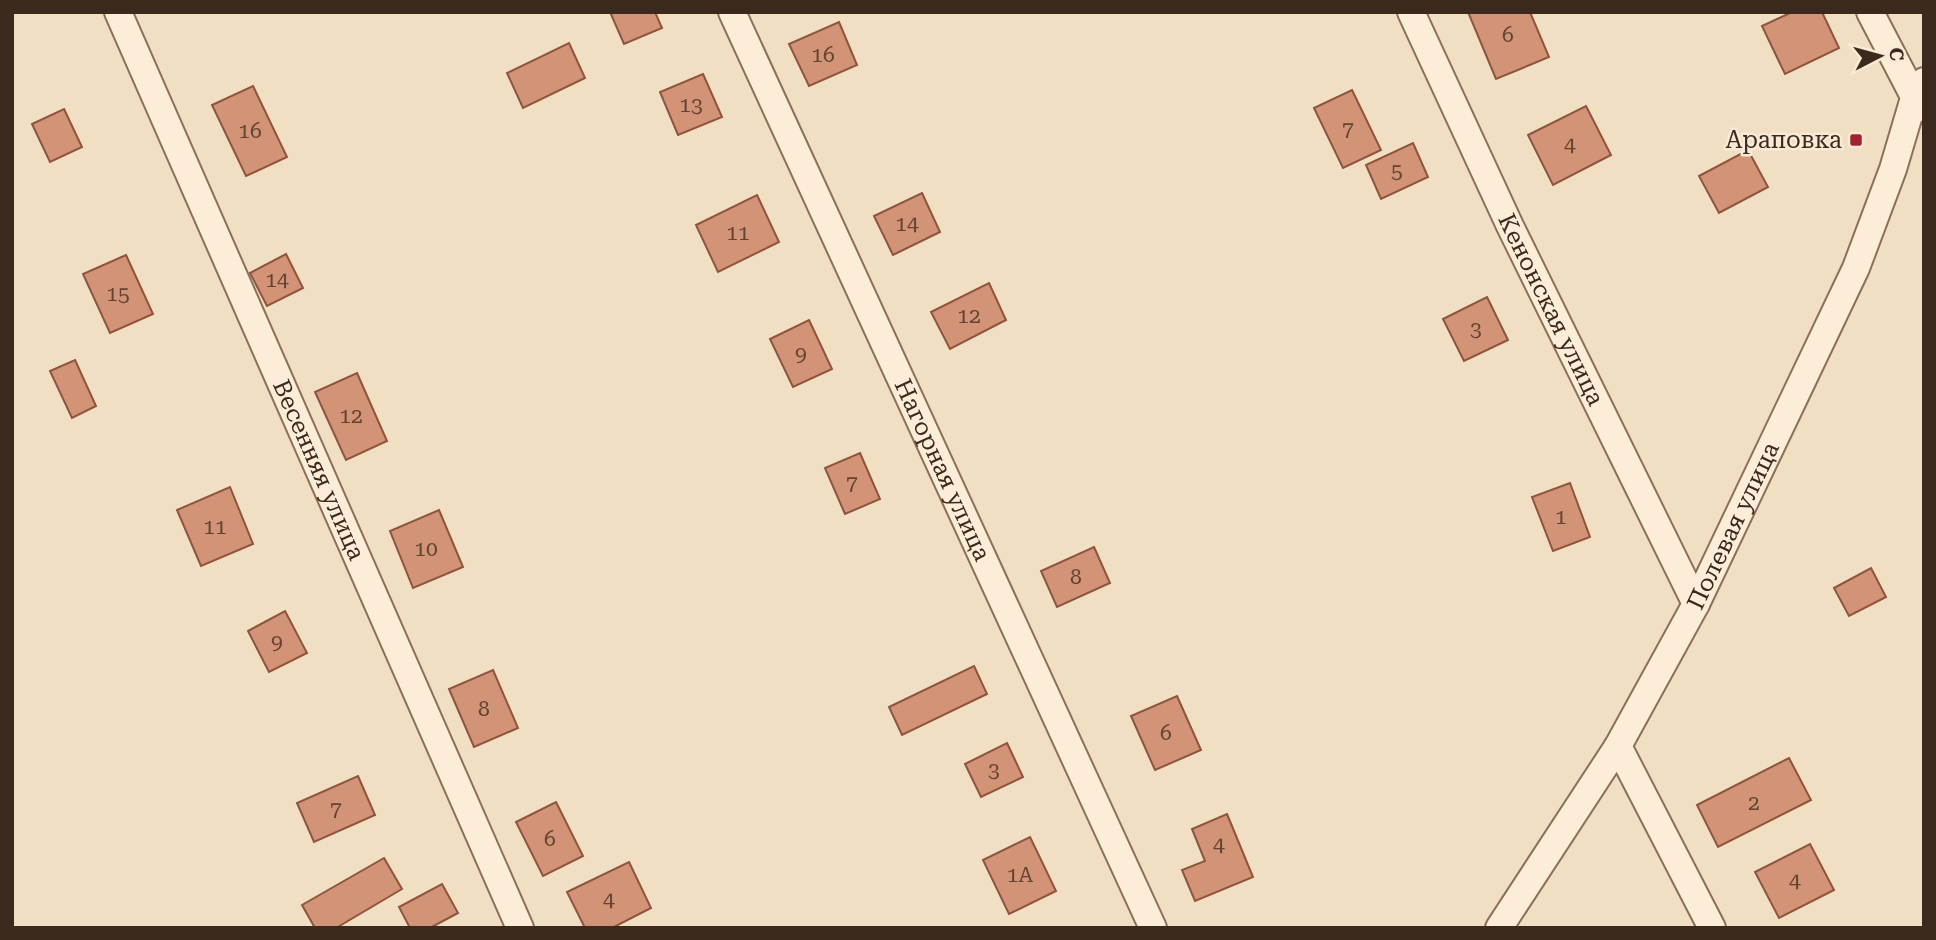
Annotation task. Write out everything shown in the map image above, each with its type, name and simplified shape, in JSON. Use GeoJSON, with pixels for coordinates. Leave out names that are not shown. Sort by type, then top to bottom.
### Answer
{"type":"FeatureCollection","features":[{"type":"Feature","properties":{"kind":"street","name":"Весенняя улица"},"geometry":{"type":"LineString","coordinates":[[118,12],[520,928]]}},
{"type":"Feature","properties":{"kind":"street","name":"Нагорная улица"},"geometry":{"type":"LineString","coordinates":[[732,12],[1153,928]]}},
{"type":"Feature","properties":{"kind":"street","name":"Кенонская улица"},"geometry":{"type":"LineString","coordinates":[[1411,12],[1510,226],[1696,604]]}},
{"type":"Feature","properties":{"kind":"street"},"geometry":{"type":"LineString","coordinates":[[1870,12],[1921,98]]}},
{"type":"Feature","properties":{"kind":"street","name":"Полевая улица"},"geometry":{"type":"LineString","coordinates":[[1499,928],[1618,747],[1696,604],[1856,268],[1921,98]]}},
{"type":"Feature","properties":{"kind":"street"},"geometry":{"type":"LineString","coordinates":[[1618,747],[1712,928]]}},
{"type":"Feature","properties":{"kind":"building"},"geometry":{"type":"Polygon","coordinates":[[[610,12],[655,12],[662,28],[624,44],[610,12]]]}},
{"type":"Feature","properties":{"kind":"building"},"geometry":{"type":"Polygon","coordinates":[[[1468,12],[1530,12],[1549,57],[1496,79],[1468,12]]]}},
{"type":"Feature","properties":{"kind":"building"},"geometry":{"type":"Polygon","coordinates":[[[1792,12],[1822,12],[1839,48],[1785,74],[1762,26],[1792,12]]]}},
{"type":"Feature","properties":{"kind":"building"},"geometry":{"type":"Polygon","coordinates":[[[839,22],[857,65],[809,86],[789,44],[839,22]]]}},
{"type":"Feature","properties":{"kind":"building"},"geometry":{"type":"Polygon","coordinates":[[[569,43],[585,78],[523,108],[507,73],[569,43]]]}},
{"type":"Feature","properties":{"kind":"building"},"geometry":{"type":"Polygon","coordinates":[[[703,74],[722,117],[678,135],[660,92],[703,74]]]}},
{"type":"Feature","properties":{"kind":"building"},"geometry":{"type":"Polygon","coordinates":[[[253,86],[287,157],[246,176],[212,105],[253,86]]]}},
{"type":"Feature","properties":{"kind":"building"},"geometry":{"type":"Polygon","coordinates":[[[1352,90],[1381,150],[1343,168],[1314,108],[1352,90]]]}},
{"type":"Feature","properties":{"kind":"building"},"geometry":{"type":"Polygon","coordinates":[[[1586,106],[1611,155],[1553,185],[1528,135],[1586,106]]]}},
{"type":"Feature","properties":{"kind":"building"},"geometry":{"type":"Polygon","coordinates":[[[64,109],[82,147],[50,162],[32,124],[64,109]]]}},
{"type":"Feature","properties":{"kind":"building"},"geometry":{"type":"Polygon","coordinates":[[[1413,143],[1428,177],[1381,199],[1366,165],[1413,143]]]}},
{"type":"Feature","properties":{"kind":"building"},"geometry":{"type":"Polygon","coordinates":[[[1748,150],[1768,187],[1719,213],[1699,176],[1748,150]]]}},
{"type":"Feature","properties":{"kind":"building"},"geometry":{"type":"Polygon","coordinates":[[[922,193],[940,232],[893,255],[874,216],[922,193]]]}},
{"type":"Feature","properties":{"kind":"building"},"geometry":{"type":"Polygon","coordinates":[[[757,195],[779,242],[718,272],[696,225],[757,195]]]}},
{"type":"Feature","properties":{"kind":"building"},"geometry":{"type":"Polygon","coordinates":[[[286,254],[303,288],[267,306],[250,273],[286,254]]]}},
{"type":"Feature","properties":{"kind":"building"},"geometry":{"type":"Polygon","coordinates":[[[126,255],[153,314],[110,333],[83,274],[126,255]]]}},
{"type":"Feature","properties":{"kind":"building"},"geometry":{"type":"Polygon","coordinates":[[[989,283],[1006,320],[950,349],[931,312],[989,283]]]}},
{"type":"Feature","properties":{"kind":"building"},"geometry":{"type":"Polygon","coordinates":[[[1487,297],[1508,340],[1464,361],[1443,319],[1487,297]]]}},
{"type":"Feature","properties":{"kind":"building"},"geometry":{"type":"Polygon","coordinates":[[[809,320],[832,369],[793,387],[770,339],[809,320]]]}},
{"type":"Feature","properties":{"kind":"building"},"geometry":{"type":"Polygon","coordinates":[[[75,360],[96,406],[72,418],[50,371],[75,360]]]}},
{"type":"Feature","properties":{"kind":"building"},"geometry":{"type":"Polygon","coordinates":[[[357,373],[387,441],[346,460],[315,392],[357,373]]]}},
{"type":"Feature","properties":{"kind":"building"},"geometry":{"type":"Polygon","coordinates":[[[860,453],[880,499],[845,514],[825,468],[860,453]]]}},
{"type":"Feature","properties":{"kind":"building"},"geometry":{"type":"Polygon","coordinates":[[[1570,483],[1590,537],[1553,551],[1532,497],[1570,483]]]}},
{"type":"Feature","properties":{"kind":"building"},"geometry":{"type":"Polygon","coordinates":[[[230,487],[253,544],[201,566],[177,510],[230,487]]]}},
{"type":"Feature","properties":{"kind":"building"},"geometry":{"type":"Polygon","coordinates":[[[439,510],[463,567],[413,588],[390,531],[439,510]]]}},
{"type":"Feature","properties":{"kind":"building"},"geometry":{"type":"Polygon","coordinates":[[[1094,547],[1110,583],[1057,607],[1041,571],[1094,547]]]}},
{"type":"Feature","properties":{"kind":"building"},"geometry":{"type":"Polygon","coordinates":[[[1871,568],[1886,597],[1849,616],[1834,588],[1871,568]]]}},
{"type":"Feature","properties":{"kind":"building"},"geometry":{"type":"Polygon","coordinates":[[[285,611],[307,653],[269,672],[248,631],[285,611]]]}},
{"type":"Feature","properties":{"kind":"building"},"geometry":{"type":"Polygon","coordinates":[[[974,666],[987,694],[902,735],[889,707],[974,666]]]}},
{"type":"Feature","properties":{"kind":"building"},"geometry":{"type":"Polygon","coordinates":[[[493,670],[518,728],[474,747],[449,689],[493,670]]]}},
{"type":"Feature","properties":{"kind":"building"},"geometry":{"type":"Polygon","coordinates":[[[1177,696],[1201,750],[1155,770],[1131,716],[1177,696]]]}},
{"type":"Feature","properties":{"kind":"building"},"geometry":{"type":"Polygon","coordinates":[[[1007,743],[1023,777],[981,797],[965,764],[1007,743]]]}},
{"type":"Feature","properties":{"kind":"building"},"geometry":{"type":"Polygon","coordinates":[[[1789,758],[1811,800],[1718,847],[1697,805],[1789,758]]]}},
{"type":"Feature","properties":{"kind":"building"},"geometry":{"type":"Polygon","coordinates":[[[358,776],[375,815],[314,842],[297,803],[358,776]]]}},
{"type":"Feature","properties":{"kind":"building"},"geometry":{"type":"Polygon","coordinates":[[[556,802],[583,856],[543,876],[516,822],[556,802]]]}},
{"type":"Feature","properties":{"kind":"building"},"geometry":{"type":"Polygon","coordinates":[[[1227,814],[1253,877],[1195,901],[1182,870],[1205,861],[1192,829],[1227,814]]]}},
{"type":"Feature","properties":{"kind":"building"},"geometry":{"type":"Polygon","coordinates":[[[1030,837],[1056,891],[1009,914],[983,860],[1030,837]]]}},
{"type":"Feature","properties":{"kind":"building"},"geometry":{"type":"Polygon","coordinates":[[[1810,844],[1834,890],[1779,918],[1755,872],[1810,844]]]}},
{"type":"Feature","properties":{"kind":"building"},"geometry":{"type":"Polygon","coordinates":[[[384,858],[402,889],[336,928],[315,928],[302,905],[384,858]]]}},
{"type":"Feature","properties":{"kind":"building"},"geometry":{"type":"Polygon","coordinates":[[[629,862],[651,908],[612,928],[585,928],[567,892],[629,862]]]}},
{"type":"Feature","properties":{"kind":"building"},"geometry":{"type":"Polygon","coordinates":[[[442,884],[458,913],[430,928],[410,928],[399,907],[442,884]]]}},
{"type":"Feature","properties":{"kind":"place","name":"Араповка"},"geometry":{"type":"Point","coordinates":[1856,140]}}]}
